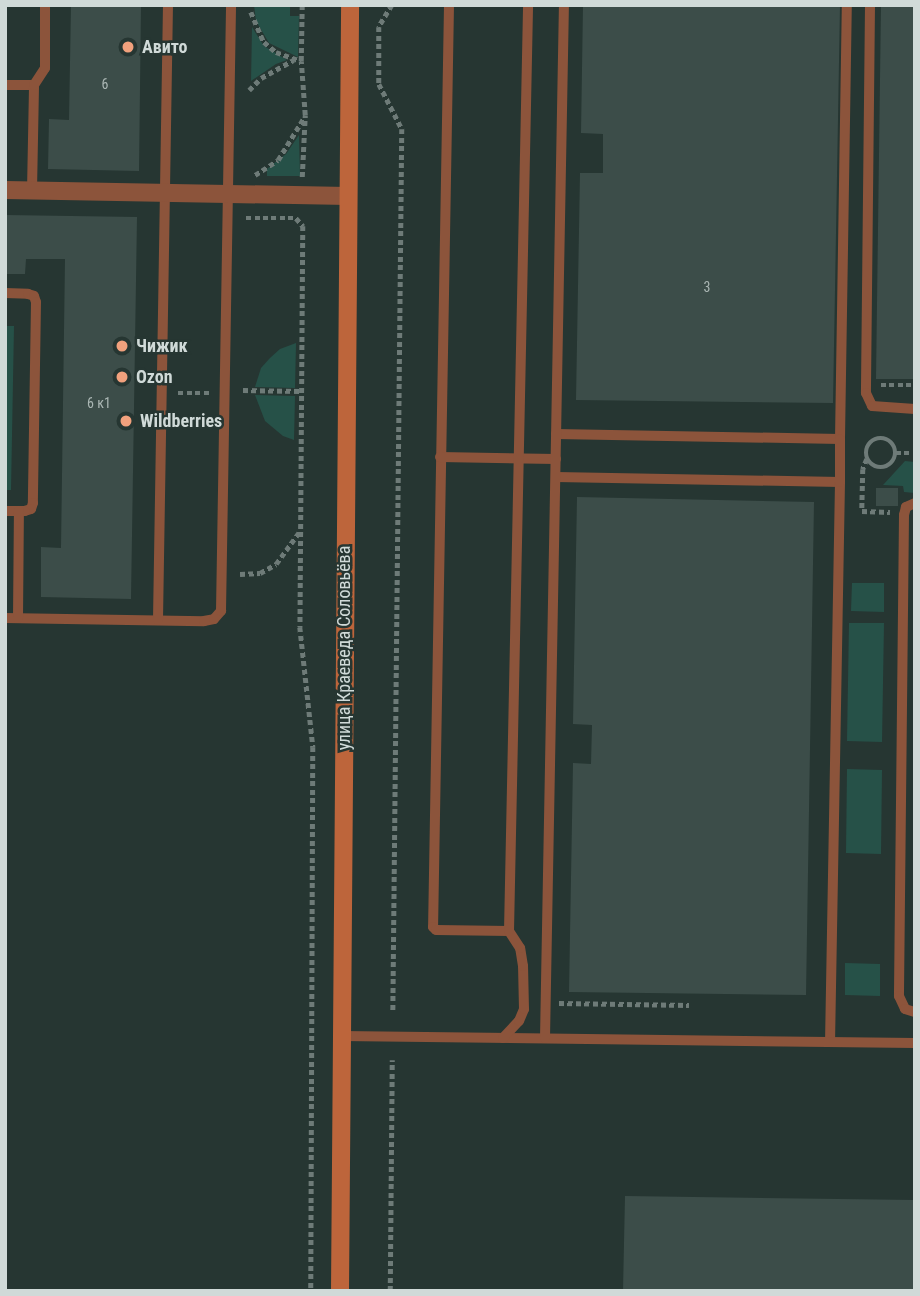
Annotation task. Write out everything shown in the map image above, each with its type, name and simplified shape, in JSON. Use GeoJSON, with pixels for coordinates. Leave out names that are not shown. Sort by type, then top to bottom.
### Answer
{"type":"FeatureCollection","features":[{"type":"Feature","properties":{"kind":"main road","name":"улица Краеведа Соловьёва"},"geometry":{"type":"LineString","coordinates":[[340,1291],[350,5]]}},
{"type":"Feature","properties":{"kind":"street"},"geometry":{"type":"LineString","coordinates":[[5,190],[348,196]]}},
{"type":"Feature","properties":{"kind":"lane"},"geometry":{"type":"LineString","coordinates":[[32,191],[34,85],[45,68],[46,5]]}},
{"type":"Feature","properties":{"kind":"lane"},"geometry":{"type":"LineString","coordinates":[[158,620],[168,5]]}},
{"type":"Feature","properties":{"kind":"lane"},"geometry":{"type":"LineString","coordinates":[[5,618],[204,621],[214,619],[221,611],[231,5]]}},
{"type":"Feature","properties":{"kind":"lane"},"geometry":{"type":"LineString","coordinates":[[449,5],[433,928],[509,931]]}},
{"type":"Feature","properties":{"kind":"lane"},"geometry":{"type":"LineString","coordinates":[[503,1038],[519,1021],[524,1009],[520,948],[509,931],[528,5]]}},
{"type":"Feature","properties":{"kind":"lane"},"geometry":{"type":"LineString","coordinates":[[545,1038],[564,5]]}},
{"type":"Feature","properties":{"kind":"lane"},"geometry":{"type":"LineString","coordinates":[[830,1042],[847,5]]}},
{"type":"Feature","properties":{"kind":"lane"},"geometry":{"type":"LineString","coordinates":[[870,5],[866,393],[872,406],[915,409]]}},
{"type":"Feature","properties":{"kind":"lane"},"geometry":{"type":"LineString","coordinates":[[5,85],[34,85]]}},
{"type":"Feature","properties":{"kind":"lane"},"geometry":{"type":"LineString","coordinates":[[5,293],[28,294],[34,296],[36,302],[33,503],[31,509],[5,511]]}},
{"type":"Feature","properties":{"kind":"lane"},"geometry":{"type":"LineString","coordinates":[[556,434],[840,439]]}},
{"type":"Feature","properties":{"kind":"lane"},"geometry":{"type":"LineString","coordinates":[[440,457],[556,460]]}},
{"type":"Feature","properties":{"kind":"lane"},"geometry":{"type":"LineString","coordinates":[[556,477],[840,482]]}},
{"type":"Feature","properties":{"kind":"lane"},"geometry":{"type":"LineString","coordinates":[[915,503],[905,512],[899,996],[905,1009],[915,1012]]}},
{"type":"Feature","properties":{"kind":"lane"},"geometry":{"type":"LineString","coordinates":[[18,618],[19,511]]}},
{"type":"Feature","properties":{"kind":"lane"},"geometry":{"type":"LineString","coordinates":[[341,1036],[915,1043]]}},
{"type":"Feature","properties":{"kind":"path"},"geometry":{"type":"LineString","coordinates":[[296,181],[305,171],[302,5]]}},
{"type":"Feature","properties":{"kind":"path"},"geometry":{"type":"LineString","coordinates":[[392,5],[379,27],[379,84],[402,129],[393,1012]]}},
{"type":"Feature","properties":{"kind":"path"},"geometry":{"type":"LineString","coordinates":[[251,12],[264,42],[276,52],[301,61]]}},
{"type":"Feature","properties":{"kind":"path"},"geometry":{"type":"LineString","coordinates":[[249,90],[261,78],[293,60]]}},
{"type":"Feature","properties":{"kind":"path"},"geometry":{"type":"LineString","coordinates":[[259,181],[247,180],[278,159],[305,116]]}},
{"type":"Feature","properties":{"kind":"path"},"geometry":{"type":"LineString","coordinates":[[246,218],[296,218],[303,226],[300,627],[313,747],[312,1291]]}},
{"type":"Feature","properties":{"kind":"path"},"geometry":{"type":"LineString","coordinates":[[881,385],[915,385]]}},
{"type":"Feature","properties":{"kind":"path"},"geometry":{"type":"LineString","coordinates":[[243,390],[300,391]]}},
{"type":"Feature","properties":{"kind":"path"},"geometry":{"type":"LineString","coordinates":[[170,393],[212,393]]}},
{"type":"Feature","properties":{"kind":"path"},"geometry":{"type":"LineString","coordinates":[[867,459],[878,467],[890,465],[896,453],[891,441],[878,438],[868,446],[863,469],[862,511],[905,512]]}},
{"type":"Feature","properties":{"kind":"path"},"geometry":{"type":"LineString","coordinates":[[896,453],[915,453]]}},
{"type":"Feature","properties":{"kind":"path"},"geometry":{"type":"LineString","coordinates":[[240,574],[260,573],[276,564],[300,531]]}},
{"type":"Feature","properties":{"kind":"path"},"geometry":{"type":"LineString","coordinates":[[559,989],[559,1003],[689,1005]]}},
{"type":"Feature","properties":{"kind":"path"},"geometry":{"type":"LineString","coordinates":[[390,1291],[392,1059]]}},
{"type":"Feature","properties":{"kind":"green space"},"geometry":{"type":"Polygon","coordinates":[[[254,5],[290,5],[290,16],[299,16],[298,57],[269,43],[256,21],[254,5]]]}},
{"type":"Feature","properties":{"kind":"green space"},"geometry":{"type":"Polygon","coordinates":[[[252,27],[264,46],[287,60],[251,81],[252,27]]]}},
{"type":"Feature","properties":{"kind":"green space"},"geometry":{"type":"Polygon","coordinates":[[[299,135],[300,176],[267,176],[267,169],[286,154],[299,135]]]}},
{"type":"Feature","properties":{"kind":"green space"},"geometry":{"type":"Polygon","coordinates":[[[5,326],[14,326],[11,490],[5,490],[5,326]]]}},
{"type":"Feature","properties":{"kind":"green space"},"geometry":{"type":"Polygon","coordinates":[[[296,343],[295,388],[255,387],[261,368],[270,358],[280,349],[296,343]]]}},
{"type":"Feature","properties":{"kind":"green space"},"geometry":{"type":"Polygon","coordinates":[[[255,395],[295,396],[294,440],[283,436],[265,421],[255,395]]]}},
{"type":"Feature","properties":{"kind":"green space"},"geometry":{"type":"Polygon","coordinates":[[[905,461],[915,462],[915,493],[904,492],[903,486],[883,485],[905,461]]]}},
{"type":"Feature","properties":{"kind":"green space"},"geometry":{"type":"Polygon","coordinates":[[[852,583],[884,583],[884,612],[851,611],[852,583]]]}},
{"type":"Feature","properties":{"kind":"green space"},"geometry":{"type":"Polygon","coordinates":[[[849,623],[884,623],[882,742],[847,741],[849,623]]]}},
{"type":"Feature","properties":{"kind":"green space"},"geometry":{"type":"Polygon","coordinates":[[[847,769],[882,770],[881,854],[846,853],[847,769]]]}},
{"type":"Feature","properties":{"kind":"green space"},"geometry":{"type":"Polygon","coordinates":[[[845,963],[880,964],[880,996],[845,995],[845,963]]]}},
{"type":"Feature","properties":{"kind":"building"},"geometry":{"type":"Polygon","coordinates":[[[71,5],[141,5],[139,171],[48,169],[49,119],[69,120],[71,5]]]}},
{"type":"Feature","properties":{"kind":"building"},"geometry":{"type":"Polygon","coordinates":[[[583,5],[840,5],[833,403],[576,400],[580,173],[603,173],[603,134],[581,133],[583,5]]]}},
{"type":"Feature","properties":{"kind":"building"},"geometry":{"type":"Polygon","coordinates":[[[881,5],[915,5],[915,379],[876,379],[881,5]]]}},
{"type":"Feature","properties":{"kind":"building"},"geometry":{"type":"Polygon","coordinates":[[[5,215],[137,217],[131,599],[41,597],[41,547],[61,548],[65,259],[26,259],[25,274],[5,274],[5,215]]]}},
{"type":"Feature","properties":{"kind":"building"},"geometry":{"type":"Polygon","coordinates":[[[876,488],[898,488],[898,506],[876,506],[876,488]]]}},
{"type":"Feature","properties":{"kind":"building"},"geometry":{"type":"Polygon","coordinates":[[[577,497],[814,502],[806,995],[569,992],[573,763],[591,764],[592,725],[573,724],[577,497]]]}},
{"type":"Feature","properties":{"kind":"building"},"geometry":{"type":"Polygon","coordinates":[[[625,1196],[915,1200],[915,1291],[623,1291],[625,1196]]]}},
{"type":"Feature","properties":{"kind":"place","name":"Авито"},"geometry":{"type":"Point","coordinates":[128,47]}},
{"type":"Feature","properties":{"kind":"place","name":"Чижик"},"geometry":{"type":"Point","coordinates":[122,346]}},
{"type":"Feature","properties":{"kind":"place","name":"Ozon"},"geometry":{"type":"Point","coordinates":[122,377]}},
{"type":"Feature","properties":{"kind":"place","name":"Wildberries"},"geometry":{"type":"Point","coordinates":[126,421]}}]}
